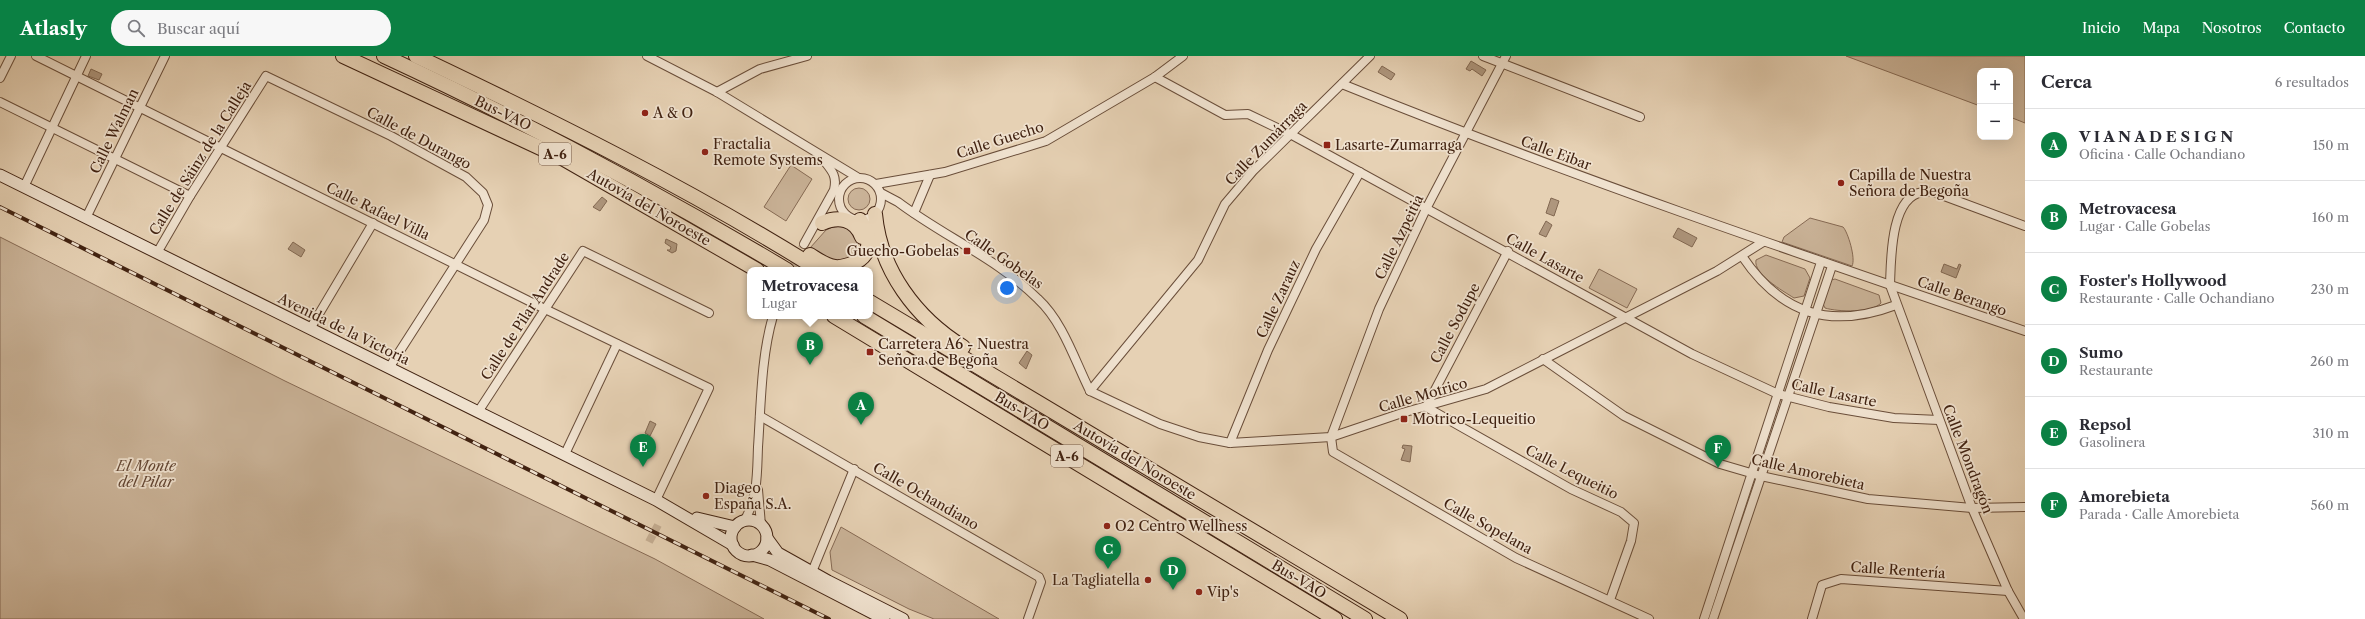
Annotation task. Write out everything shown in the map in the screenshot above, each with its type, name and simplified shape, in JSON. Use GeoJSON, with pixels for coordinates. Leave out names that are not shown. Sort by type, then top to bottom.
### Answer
{"type":"FeatureCollection","features":[{"type":"Feature","properties":{"kind":"highway","name":"Autovía del Noroeste"},"geometry":{"type":"LineString","coordinates":[[343,56],[564,159],[752,267]]}},
{"type":"Feature","properties":{"kind":"highway","name":"Bus-VAO"},"geometry":{"type":"LineString","coordinates":[[384,56],[572,148],[702,220],[782,267]]}},
{"type":"Feature","properties":{"kind":"highway","name":"Autovía del Noroeste"},"geometry":{"type":"LineString","coordinates":[[416,56],[526,108],[724,213],[814,267]]}},
{"type":"Feature","properties":{"kind":"highway"},"geometry":{"type":"LineString","coordinates":[[877,211],[883,252],[898,286],[920,313],[942,333],[976,356],[984,370]]}},
{"type":"Feature","properties":{"kind":"highway"},"geometry":{"type":"LineString","coordinates":[[818,225],[833,219],[842,219],[858,228],[863,244],[862,250],[854,262]]}},
{"type":"Feature","properties":{"kind":"highway"},"geometry":{"type":"LineString","coordinates":[[787,250],[809,255],[836,267],[847,266],[861,259],[868,248],[867,230],[860,220]]}},
{"type":"Feature","properties":{"kind":"highway","name":"Autovía del Noroeste"},"geometry":{"type":"LineString","coordinates":[[873,304],[1400,619]]}},
{"type":"Feature","properties":{"kind":"highway","name":"A-6"},"geometry":{"type":"LineString","coordinates":[[839,319],[1335,619]]}},
{"type":"Feature","properties":{"kind":"highway","name":"Bus-VAO"},"geometry":{"type":"LineString","coordinates":[[869,319],[1365,619]]}},
{"type":"Feature","properties":{"kind":"street"},"geometry":{"type":"LineString","coordinates":[[0,78],[11,56]]}},
{"type":"Feature","properties":{"kind":"street","name":"Calle Rafael Villa"},"geometry":{"type":"LineString","coordinates":[[36,56],[545,309],[709,388],[656,500]]}},
{"type":"Feature","properties":{"kind":"street"},"geometry":{"type":"LineString","coordinates":[[24,187],[86,56]]}},
{"type":"Feature","properties":{"kind":"street","name":"Calle Walman"},"geometry":{"type":"LineString","coordinates":[[86,218],[165,56]]}},
{"type":"Feature","properties":{"kind":"street"},"geometry":{"type":"LineString","coordinates":[[647,56],[717,92],[830,163],[857,178],[864,178],[876,184],[881,193],[877,211],[860,220],[847,216],[843,212],[840,206],[839,195]]}},
{"type":"Feature","properties":{"kind":"street"},"geometry":{"type":"LineString","coordinates":[[717,92],[760,69],[807,56]]}},
{"type":"Feature","properties":{"kind":"street","name":"Calle Guecho"},"geometry":{"type":"LineString","coordinates":[[876,184],[930,175],[1046,140],[1154,77],[1183,56]]}},
{"type":"Feature","properties":{"kind":"street","name":"Calle Zumárraga"},"geometry":{"type":"LineString","coordinates":[[1090,391],[1198,260],[1225,204],[1253,171],[1292,135],[1370,56]]}},
{"type":"Feature","properties":{"kind":"street"},"geometry":{"type":"LineString","coordinates":[[1482,56],[1640,116]]}},
{"type":"Feature","properties":{"kind":"street","name":"Calle Azpeitia"},"geometry":{"type":"LineString","coordinates":[[1331,438],[1379,309],[1426,209],[1506,56]]}},
{"type":"Feature","properties":{"kind":"street","name":"Calle de Sáinz de la Calleja"},"geometry":{"type":"LineString","coordinates":[[157,254],[220,147],[266,76]]}},
{"type":"Feature","properties":{"kind":"street","name":"Calle de Durango"},"geometry":{"type":"LineString","coordinates":[[266,76],[390,136],[466,177],[483,193],[488,205],[484,220],[389,368]]}},
{"type":"Feature","properties":{"kind":"street","name":"Calle Lasarte"},"geometry":{"type":"LineString","coordinates":[[1154,77],[1225,115],[1248,114],[1292,135],[1426,209],[1508,251],[1625,318],[1692,354],[1778,394],[1894,418],[1939,420]]}},
{"type":"Feature","properties":{"kind":"street","name":"Calle Eibar"},"geometry":{"type":"LineString","coordinates":[[1342,84],[1465,134],[1821,262]]}},
{"type":"Feature","properties":{"kind":"street"},"geometry":{"type":"LineString","coordinates":[[0,102],[190,196]]}},
{"type":"Feature","properties":{"kind":"street"},"geometry":{"type":"LineString","coordinates":[[817,154],[833,172],[836,180],[834,190],[818,225]]}},
{"type":"Feature","properties":{"kind":"street"},"geometry":{"type":"LineString","coordinates":[[818,225],[839,195],[843,186],[841,175],[830,163]]}},
{"type":"Feature","properties":{"kind":"street","name":"Calle Zarauz"},"geometry":{"type":"LineString","coordinates":[[1230,443],[1268,350],[1316,249],[1360,172]]}},
{"type":"Feature","properties":{"kind":"street","name":"Avenida de la Victoria"},"geometry":{"type":"LineString","coordinates":[[0,175],[676,510],[733,545]]}},
{"type":"Feature","properties":{"kind":"street"},"geometry":{"type":"LineString","coordinates":[[910,211],[930,175]]}},
{"type":"Feature","properties":{"kind":"street"},"geometry":{"type":"LineString","coordinates":[[843,186],[857,178]]}},
{"type":"Feature","properties":{"kind":"street","name":"Calle Mondragón"},"geometry":{"type":"LineString","coordinates":[[2024,619],[2008,591],[1972,508],[1896,305],[1890,285],[1891,254],[1899,213],[1909,198],[1922,192],[1936,193],[2025,226]]}},
{"type":"Feature","properties":{"kind":"street","name":"Calle Gobelas"},"geometry":{"type":"LineString","coordinates":[[881,193],[1012,277],[1039,299],[1057,323],[1090,391]]}},
{"type":"Feature","properties":{"kind":"street","name":"Calle Gobelas"},"geometry":{"type":"LineString","coordinates":[[877,211],[891,203],[910,211]]}},
{"type":"Feature","properties":{"kind":"street"},"geometry":{"type":"LineString","coordinates":[[818,225],[832,214],[843,212]]}},
{"type":"Feature","properties":{"kind":"street"},"geometry":{"type":"LineString","coordinates":[[310,329],[373,223]]}},
{"type":"Feature","properties":{"kind":"street","name":"Calle Motrico"},"geometry":{"type":"LineString","coordinates":[[1090,391],[1160,424],[1199,438],[1230,443],[1331,438],[1402,413],[1486,389],[1742,256],[1762,242]]}},
{"type":"Feature","properties":{"kind":"street","name":"Calle de Pilar Andrade"},"geometry":{"type":"LineString","coordinates":[[478,412],[583,251],[709,313]]}},
{"type":"Feature","properties":{"kind":"street","name":"Calle Sodupe"},"geometry":{"type":"LineString","coordinates":[[1426,407],[1508,251]]}},
{"type":"Feature","properties":{"kind":"street"},"geometry":{"type":"LineString","coordinates":[[1742,256],[1757,277],[1772,292],[1805,310],[1833,317],[1854,316],[1875,312],[1896,305]]}},
{"type":"Feature","properties":{"kind":"street"},"geometry":{"type":"LineString","coordinates":[[1704,619],[1821,262]]}},
{"type":"Feature","properties":{"kind":"street","name":"Calle Berango"},"geometry":{"type":"LineString","coordinates":[[1821,262],[2025,331]]}},
{"type":"Feature","properties":{"kind":"street"},"geometry":{"type":"LineString","coordinates":[[1713,619],[1832,266]]}},
{"type":"Feature","properties":{"kind":"street"},"geometry":{"type":"LineString","coordinates":[[772,319],[765,363],[760,416],[757,479],[752,509],[744,521],[735,527],[731,536],[733,545],[743,554],[770,560],[884,619]]}},
{"type":"Feature","properties":{"kind":"street"},"geometry":{"type":"LineString","coordinates":[[565,454],[617,344]]}},
{"type":"Feature","properties":{"kind":"street","name":"Calle Amorebieta"},"geometry":{"type":"LineString","coordinates":[[1543,360],[1624,416],[1708,459],[1761,476],[1868,499],[1972,508],[2025,507]]}},
{"type":"Feature","properties":{"kind":"street","name":"Calle Lequeitio"},"geometry":{"type":"LineString","coordinates":[[1426,407],[1571,489],[1622,512],[1634,523],[1631,541],[1610,600]]}},
{"type":"Feature","properties":{"kind":"street","name":"Calle Ochandiano"},"geometry":{"type":"LineString","coordinates":[[760,416],[1040,577],[1041,582],[1028,619]]}},
{"type":"Feature","properties":{"kind":"street","name":"Calle Sopelana"},"geometry":{"type":"LineString","coordinates":[[1331,438],[1333,452],[1516,558],[1649,619]]}},
{"type":"Feature","properties":{"kind":"street"},"geometry":{"type":"LineString","coordinates":[[812,572],[854,469]]}},
{"type":"Feature","properties":{"kind":"street"},"geometry":{"type":"LineString","coordinates":[[757,479],[761,525],[767,538],[778,553],[903,619]]}},
{"type":"Feature","properties":{"kind":"street","name":"Avenida de la Victoria"},"geometry":{"type":"LineString","coordinates":[[676,510],[699,519],[735,527]]}},
{"type":"Feature","properties":{"kind":"street"},"geometry":{"type":"LineString","coordinates":[[744,521],[754,521],[761,525]]}},
{"type":"Feature","properties":{"kind":"street"},"geometry":{"type":"LineString","coordinates":[[752,555],[763,549],[767,538]]}},
{"type":"Feature","properties":{"kind":"street","name":"Calle Rentería"},"geometry":{"type":"LineString","coordinates":[[1812,619],[1822,585],[1841,579],[2008,591]]}},
{"type":"Feature","properties":{"kind":"green space"},"geometry":{"type":"Polygon","coordinates":[[[1846,56],[2025,56],[2025,123],[2013,118],[2013,68],[1977,68],[1977,105],[1846,56]]]}},
{"type":"Feature","properties":{"kind":"green space"},"geometry":{"type":"Polygon","coordinates":[[[791,165],[812,179],[786,221],[764,207],[791,165]]]}},
{"type":"Feature","properties":{"kind":"green space"},"geometry":{"type":"Polygon","coordinates":[[[859,188],[863,189],[869,195],[869,203],[863,209],[859,210],[855,209],[849,203],[848,199],[849,195],[855,189],[859,188]]]}},
{"type":"Feature","properties":{"kind":"green space"},"geometry":{"type":"Polygon","coordinates":[[[1810,218],[1843,227],[1851,246],[1853,258],[1852,266],[1782,242],[1784,237],[1810,218]]]}},
{"type":"Feature","properties":{"kind":"green space"},"geometry":{"type":"Polygon","coordinates":[[[837,225],[849,228],[854,233],[857,243],[856,249],[849,257],[844,260],[834,261],[810,248],[826,230],[837,225]]]}},
{"type":"Feature","properties":{"kind":"green space","name":"El Monte del Pilar"},"geometry":{"type":"Polygon","coordinates":[[[0,237],[285,381],[655,559],[764,619],[0,619],[0,237]]]}},
{"type":"Feature","properties":{"kind":"green space"},"geometry":{"type":"Polygon","coordinates":[[[1766,255],[1805,269],[1810,278],[1804,296],[1794,298],[1776,287],[1759,271],[1756,265],[1756,260],[1766,255]]]}},
{"type":"Feature","properties":{"kind":"green space"},"geometry":{"type":"Polygon","coordinates":[[[1599,269],[1637,289],[1627,308],[1589,288],[1599,269]]]}},
{"type":"Feature","properties":{"kind":"green space"},"geometry":{"type":"Polygon","coordinates":[[[1835,279],[1879,295],[1881,303],[1870,309],[1854,311],[1825,308],[1822,302],[1831,280],[1835,279]]]}},
{"type":"Feature","properties":{"kind":"green space"},"geometry":{"type":"Polygon","coordinates":[[[841,527],[999,619],[934,619],[909,609],[832,570],[830,552],[841,527]]]}},
{"type":"Feature","properties":{"kind":"shaded area"},"geometry":{"type":"Polygon","coordinates":[[[1471,61],[1486,70],[1482,76],[1472,69],[1470,71],[1466,69],[1471,61]]]}},
{"type":"Feature","properties":{"kind":"shaded area"},"geometry":{"type":"Polygon","coordinates":[[[1382,66],[1395,74],[1391,80],[1378,72],[1382,66]]]}},
{"type":"Feature","properties":{"kind":"shaded area"},"geometry":{"type":"Polygon","coordinates":[[[91,69],[102,74],[99,80],[88,76],[91,69]]]}},
{"type":"Feature","properties":{"kind":"shaded area"},"geometry":{"type":"Polygon","coordinates":[[[602,197],[607,201],[600,211],[593,207],[602,197]]]}},
{"type":"Feature","properties":{"kind":"shaded area"},"geometry":{"type":"Polygon","coordinates":[[[1551,198],[1559,201],[1554,216],[1546,213],[1551,198]]]}},
{"type":"Feature","properties":{"kind":"shaded area"},"geometry":{"type":"Polygon","coordinates":[[[1546,221],[1552,225],[1546,237],[1539,234],[1546,221]]]}},
{"type":"Feature","properties":{"kind":"shaded area"},"geometry":{"type":"Polygon","coordinates":[[[1678,228],[1697,238],[1692,247],[1673,237],[1678,228]]]}},
{"type":"Feature","properties":{"kind":"shaded area"},"geometry":{"type":"Polygon","coordinates":[[[666,239],[677,244],[676,251],[672,253],[667,250],[670,250],[671,247],[665,243],[666,239]]]}},
{"type":"Feature","properties":{"kind":"shaded area"},"geometry":{"type":"Polygon","coordinates":[[[293,242],[305,250],[301,257],[288,249],[293,242]]]}},
{"type":"Feature","properties":{"kind":"shaded area"},"geometry":{"type":"Polygon","coordinates":[[[1944,264],[1957,269],[1959,264],[1961,265],[1956,278],[1941,272],[1944,264]]]}},
{"type":"Feature","properties":{"kind":"shaded area"},"geometry":{"type":"Polygon","coordinates":[[[1027,351],[1032,355],[1026,369],[1019,363],[1027,351]]]}},
{"type":"Feature","properties":{"kind":"shaded area"},"geometry":{"type":"Polygon","coordinates":[[[650,421],[656,424],[650,436],[645,433],[650,421]]]}},
{"type":"Feature","properties":{"kind":"shaded area"},"geometry":{"type":"Polygon","coordinates":[[[1403,445],[1412,446],[1410,462],[1401,460],[1405,449],[1402,448],[1403,445]]]}},
{"type":"Feature","properties":{"kind":"tunnel"},"geometry":{"type":"LineString","coordinates":[[792,267],[804,244]]}},
{"type":"Feature","properties":{"kind":"tunnel"},"geometry":{"type":"LineString","coordinates":[[649,542],[658,525]]}},
{"type":"Feature","properties":{"kind":"railway"},"geometry":{"type":"LineString","coordinates":[[0,207],[829,619]]}},
{"type":"Feature","properties":{"kind":"place","name":"A & O"},"geometry":{"type":"Point","coordinates":[645,113]}},
{"type":"Feature","properties":{"kind":"place","name":"Lasarte-Zumarraga"},"geometry":{"type":"Point","coordinates":[1327,145]}},
{"type":"Feature","properties":{"kind":"place","name":"Fractalia Remote Systems"},"geometry":{"type":"Point","coordinates":[705,152]}},
{"type":"Feature","properties":{"kind":"place","name":"Capilla de Nuestra Señora de Begoña"},"geometry":{"type":"Point","coordinates":[1841,183]}},
{"type":"Feature","properties":{"kind":"place","name":"Guecho-Gobelas"},"geometry":{"type":"Point","coordinates":[967,251]}},
{"type":"Feature","properties":{"kind":"place","name":"Carretera A6 - Nuestra Señora de Begoña"},"geometry":{"type":"Point","coordinates":[870,352]}},
{"type":"Feature","properties":{"kind":"place","name":"Metrovacesa"},"geometry":{"type":"Point","coordinates":[810,365]}},
{"type":"Feature","properties":{"kind":"place","name":"Motrico-Lequeitio"},"geometry":{"type":"Point","coordinates":[1404,419]}},
{"type":"Feature","properties":{"kind":"place","name":"V I A N A D E S I G N"},"geometry":{"type":"Point","coordinates":[861,425]}},
{"type":"Feature","properties":{"kind":"place","name":"Repsol"},"geometry":{"type":"Point","coordinates":[643,467]}},
{"type":"Feature","properties":{"kind":"place","name":"Amorebieta"},"geometry":{"type":"Point","coordinates":[1718,468]}},
{"type":"Feature","properties":{"kind":"place","name":"Diageo España S.A."},"geometry":{"type":"Point","coordinates":[706,496]}},
{"type":"Feature","properties":{"kind":"place","name":"O2 Centro Wellness"},"geometry":{"type":"Point","coordinates":[1107,526]}},
{"type":"Feature","properties":{"kind":"place","name":"Foster's Hollywood"},"geometry":{"type":"Point","coordinates":[1108,569]}},
{"type":"Feature","properties":{"kind":"place","name":"La Tagliatella"},"geometry":{"type":"Point","coordinates":[1148,580]}},
{"type":"Feature","properties":{"kind":"place","name":"Sumo"},"geometry":{"type":"Point","coordinates":[1173,590]}},
{"type":"Feature","properties":{"kind":"place","name":"Vip's"},"geometry":{"type":"Point","coordinates":[1199,592]}}]}
